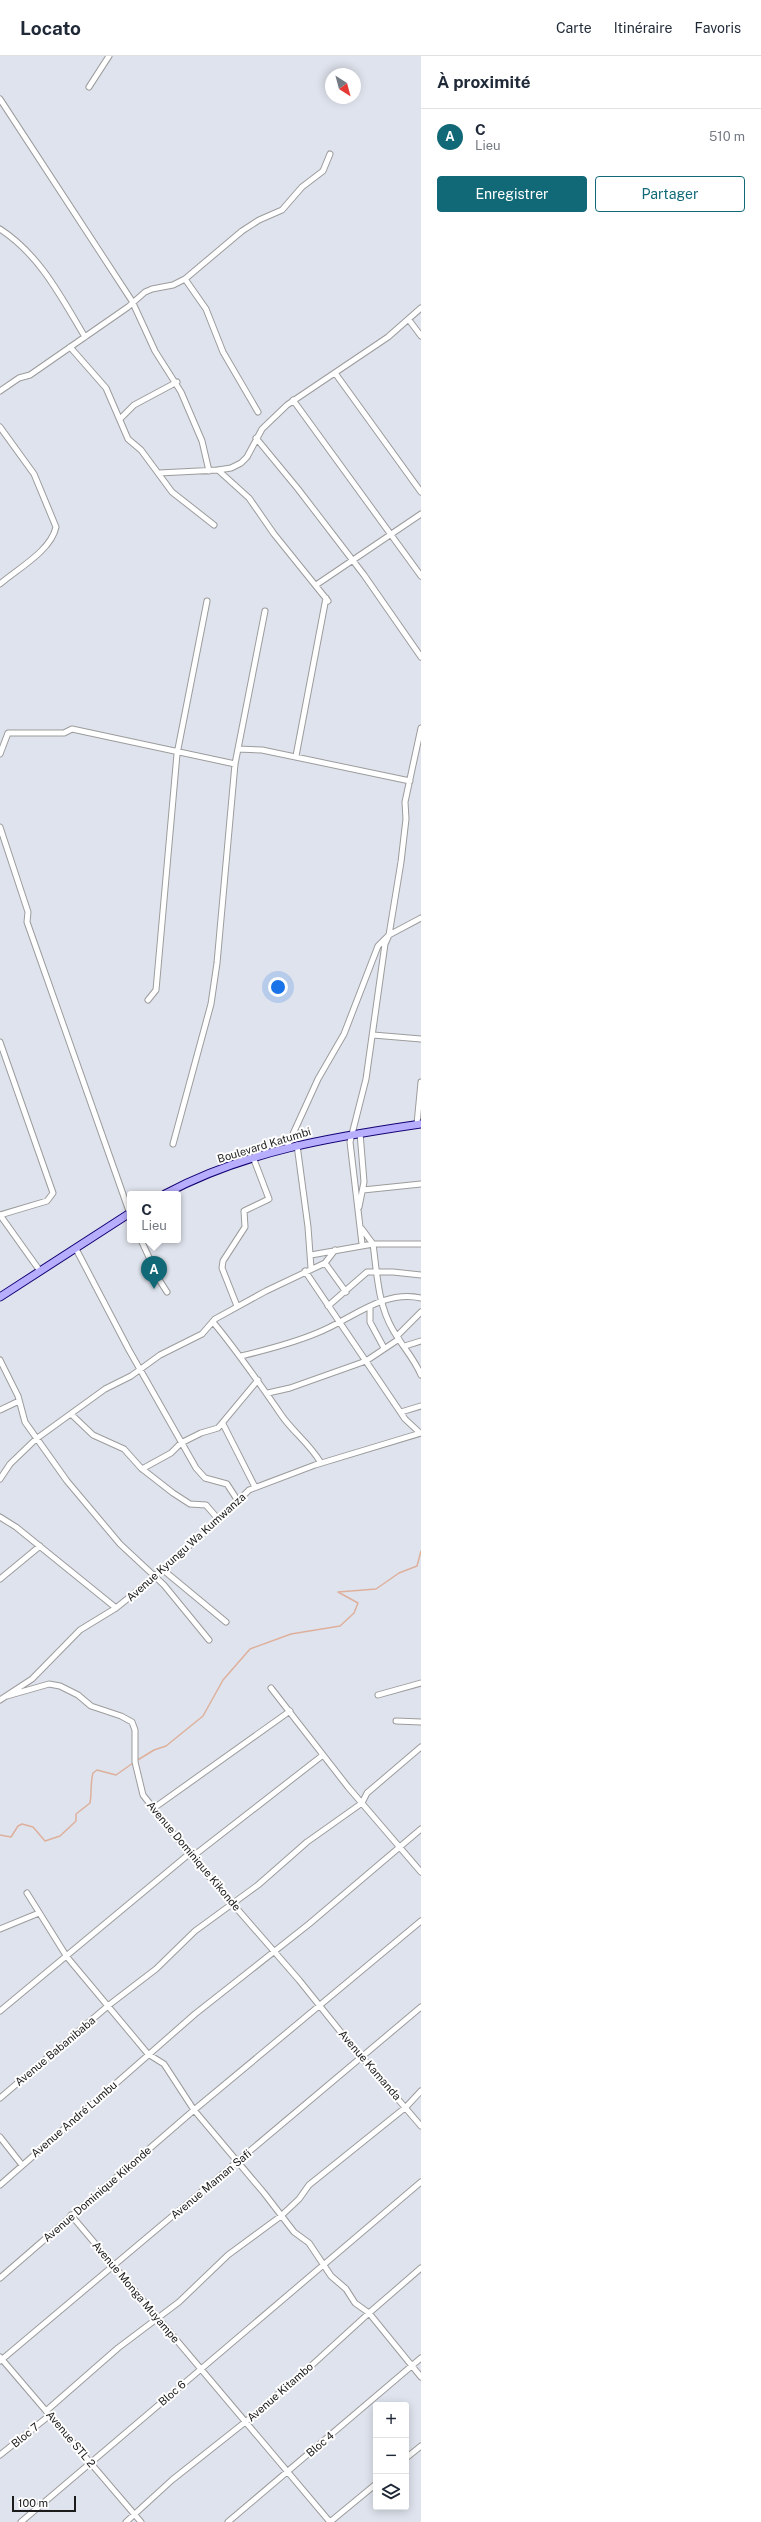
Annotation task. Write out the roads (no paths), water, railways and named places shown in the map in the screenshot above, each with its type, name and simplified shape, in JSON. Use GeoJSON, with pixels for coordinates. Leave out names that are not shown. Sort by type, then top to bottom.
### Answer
{"type":"FeatureCollection","features":[{"type":"Feature","properties":{"kind":"street"},"geometry":{"type":"LineString","coordinates":[[89,86],[109,56]]}},
{"type":"Feature","properties":{"kind":"street"},"geometry":{"type":"LineString","coordinates":[[0,99],[132,301],[155,351],[177,382],[202,441],[209,471]]}},
{"type":"Feature","properties":{"kind":"street"},"geometry":{"type":"LineString","coordinates":[[0,391],[19,378],[30,375],[128,307],[132,301],[152,289],[173,285],[185,279],[242,231],[259,220],[282,210],[302,187],[323,171],[330,154]]}},
{"type":"Feature","properties":{"kind":"street"},"geometry":{"type":"LineString","coordinates":[[0,229],[28,252],[43,269],[85,337]]}},
{"type":"Feature","properties":{"kind":"street"},"geometry":{"type":"LineString","coordinates":[[185,279],[206,309],[213,322],[223,352],[258,412]]}},
{"type":"Feature","properties":{"kind":"street"},"geometry":{"type":"LineString","coordinates":[[159,473],[218,470],[241,463],[251,450],[256,438],[294,400],[388,337],[421,308]]}},
{"type":"Feature","properties":{"kind":"street"},"geometry":{"type":"LineString","coordinates":[[409,320],[421,336]]}},
{"type":"Feature","properties":{"kind":"street"},"geometry":{"type":"LineString","coordinates":[[70,347],[106,388],[128,438],[159,473],[172,492],[214,525]]}},
{"type":"Feature","properties":{"kind":"street"},"geometry":{"type":"LineString","coordinates":[[335,372],[421,492]]}},
{"type":"Feature","properties":{"kind":"street"},"geometry":{"type":"LineString","coordinates":[[120,419],[134,405],[177,382]]}},
{"type":"Feature","properties":{"kind":"street"},"geometry":{"type":"LineString","coordinates":[[294,400],[421,576]]}},
{"type":"Feature","properties":{"kind":"street"},"geometry":{"type":"LineString","coordinates":[[0,427],[34,474],[56,527],[54,534],[29,563],[0,584]]}},
{"type":"Feature","properties":{"kind":"street"},"geometry":{"type":"LineString","coordinates":[[256,438],[298,488],[421,657]]}},
{"type":"Feature","properties":{"kind":"street"},"geometry":{"type":"LineString","coordinates":[[218,470],[249,498],[274,534],[327,599],[296,756]]}},
{"type":"Feature","properties":{"kind":"street"},"geometry":{"type":"LineString","coordinates":[[316,586],[421,514]]}},
{"type":"Feature","properties":{"kind":"street"},"geometry":{"type":"LineString","coordinates":[[148,1000],[156,990],[177,752],[207,601]]}},
{"type":"Feature","properties":{"kind":"street"},"geometry":{"type":"LineString","coordinates":[[173,1144],[211,1004],[217,963],[235,764],[265,611]]}},
{"type":"Feature","properties":{"kind":"street"},"geometry":{"type":"LineString","coordinates":[[362,1244],[351,1155],[352,1135],[366,1079],[385,944],[389,935],[402,854],[406,819],[405,802],[421,728]]}},
{"type":"Feature","properties":{"kind":"street"},"geometry":{"type":"LineString","coordinates":[[0,754],[8,733],[64,733],[72,729],[235,764]]}},
{"type":"Feature","properties":{"kind":"street"},"geometry":{"type":"LineString","coordinates":[[238,749],[262,750],[296,756],[410,781]]}},
{"type":"Feature","properties":{"kind":"street"},"geometry":{"type":"LineString","coordinates":[[0,827],[28,912],[27,922],[127,1205]]}},
{"type":"Feature","properties":{"kind":"street"},"geometry":{"type":"LineString","coordinates":[[287,1147],[318,1079],[344,1034],[378,946],[389,935],[421,918]]}},
{"type":"Feature","properties":{"kind":"street"},"geometry":{"type":"LineString","coordinates":[[372,1035],[421,1039]]}},
{"type":"Feature","properties":{"kind":"street"},"geometry":{"type":"LineString","coordinates":[[0,1042],[53,1193],[47,1201],[0,1215],[40,1272]]}},
{"type":"Feature","properties":{"kind":"street"},"geometry":{"type":"LineString","coordinates":[[419,1124],[421,1082]]}},
{"type":"Feature","properties":{"kind":"street","name":"Boulevard Katumbi"},"geometry":{"type":"LineString","coordinates":[[172,1191],[226,1166],[287,1147],[352,1135],[360,1132],[419,1124]]}},
{"type":"Feature","properties":{"kind":"street"},"geometry":{"type":"LineString","coordinates":[[358,1210],[363,1190],[360,1132]]}},
{"type":"Feature","properties":{"kind":"street"},"geometry":{"type":"LineString","coordinates":[[297,1145],[310,1255],[310,1268]]}},
{"type":"Feature","properties":{"kind":"street"},"geometry":{"type":"LineString","coordinates":[[237,1306],[224,1275],[223,1261],[245,1227],[244,1211],[269,1199],[253,1158]]}},
{"type":"Feature","properties":{"kind":"street"},"geometry":{"type":"LineString","coordinates":[[363,1190],[421,1184]]}},
{"type":"Feature","properties":{"kind":"street"},"geometry":{"type":"LineString","coordinates":[[0,1297],[127,1216]]}},
{"type":"Feature","properties":{"kind":"street"},"geometry":{"type":"LineString","coordinates":[[361,1228],[373,1244],[376,1271],[388,1321],[405,1346],[421,1375]]}},
{"type":"Feature","properties":{"kind":"street"},"geometry":{"type":"LineString","coordinates":[[142,1243],[167,1292]]}},
{"type":"Feature","properties":{"kind":"street"},"geometry":{"type":"LineString","coordinates":[[310,1255],[362,1244],[421,1244]]}},
{"type":"Feature","properties":{"kind":"street"},"geometry":{"type":"LineString","coordinates":[[76,1248],[107,1304],[125,1343],[199,1473],[205,1478],[227,1484],[238,1501]]}},
{"type":"Feature","properties":{"kind":"street"},"geometry":{"type":"LineString","coordinates":[[0,1479],[10,1464],[36,1439],[106,1389],[141,1369],[160,1355],[202,1334],[213,1322],[237,1306],[310,1268],[325,1263],[335,1250]]}},
{"type":"Feature","properties":{"kind":"street"},"geometry":{"type":"LineString","coordinates":[[325,1263],[346,1292]]}},
{"type":"Feature","properties":{"kind":"street"},"geometry":{"type":"LineString","coordinates":[[305,1271],[401,1412],[420,1433]]}},
{"type":"Feature","properties":{"kind":"street"},"geometry":{"type":"LineString","coordinates":[[328,1306],[346,1292],[367,1272],[376,1271],[421,1275]]}},
{"type":"Feature","properties":{"kind":"street"},"geometry":{"type":"LineString","coordinates":[[241,1356],[340,1324],[382,1300],[406,1295],[421,1298]]}},
{"type":"Feature","properties":{"kind":"street"},"geometry":{"type":"LineString","coordinates":[[370,1307],[370,1322],[384,1348]]}},
{"type":"Feature","properties":{"kind":"street"},"geometry":{"type":"LineString","coordinates":[[268,1393],[290,1388],[366,1361],[398,1337],[421,1312]]}},
{"type":"Feature","properties":{"kind":"street"},"geometry":{"type":"LineString","coordinates":[[213,1322],[241,1356],[268,1393],[283,1417],[310,1446],[321,1463]]}},
{"type":"Feature","properties":{"kind":"street"},"geometry":{"type":"LineString","coordinates":[[405,1346],[421,1341]]}},
{"type":"Feature","properties":{"kind":"street"},"geometry":{"type":"LineString","coordinates":[[0,1360],[19,1401],[26,1422],[36,1439],[99,1520],[120,1544],[154,1575],[209,1640]]}},
{"type":"Feature","properties":{"kind":"street"},"geometry":{"type":"LineString","coordinates":[[142,1469],[182,1443],[222,1424],[258,1380]]}},
{"type":"Feature","properties":{"kind":"street"},"geometry":{"type":"LineString","coordinates":[[0,1410],[19,1401]]}},
{"type":"Feature","properties":{"kind":"street"},"geometry":{"type":"LineString","coordinates":[[401,1412],[421,1406]]}},
{"type":"Feature","properties":{"kind":"street"},"geometry":{"type":"LineString","coordinates":[[71,1414],[93,1435],[124,1449],[142,1469],[190,1504],[206,1505],[219,1520]]}},
{"type":"Feature","properties":{"kind":"street"},"geometry":{"type":"LineString","coordinates":[[222,1424],[255,1487]]}},
{"type":"Feature","properties":{"kind":"street","name":"Avenue Kyungu Wa Kumwanza"},"geometry":{"type":"LineString","coordinates":[[0,1700],[32,1679],[80,1630],[116,1608],[219,1520],[255,1487],[321,1463],[420,1433]]}},
{"type":"Feature","properties":{"kind":"street"},"geometry":{"type":"LineString","coordinates":[[0,1517],[40,1546],[116,1608]]}},
{"type":"Feature","properties":{"kind":"street"},"geometry":{"type":"LineString","coordinates":[[0,1579],[40,1546]]}},
{"type":"Feature","properties":{"kind":"street"},"geometry":{"type":"LineString","coordinates":[[162,1569],[226,1622]]}},
{"type":"Feature","properties":{"kind":"street"},"geometry":{"type":"LineString","coordinates":[[378,1695],[421,1683]]}},
{"type":"Feature","properties":{"kind":"street","name":"Avenue Dominique Kikonde"},"geometry":{"type":"LineString","coordinates":[[7,1696],[49,1684],[60,1686],[78,1695],[91,1706],[121,1716],[132,1722],[135,1730],[135,1762],[139,1786],[190,1856],[319,2005]]}},
{"type":"Feature","properties":{"kind":"street"},"geometry":{"type":"LineString","coordinates":[[272,1688],[362,1804],[421,1872]]}},
{"type":"Feature","properties":{"kind":"street"},"geometry":{"type":"LineString","coordinates":[[154,1808],[290,1711]]}},
{"type":"Feature","properties":{"kind":"street"},"geometry":{"type":"LineString","coordinates":[[396,1721],[421,1722]]}},
{"type":"Feature","properties":{"kind":"street"},"geometry":{"type":"LineString","coordinates":[[362,1804],[367,1793],[421,1747]]}},
{"type":"Feature","properties":{"kind":"street"},"geometry":{"type":"LineString","coordinates":[[0,2011],[190,1856],[323,1755]]}},
{"type":"Feature","properties":{"kind":"street","name":"Avenue Babanibaba"},"geometry":{"type":"LineString","coordinates":[[0,2098],[109,2005],[156,1969],[195,1931],[274,1871],[307,1842],[362,1804]]}},
{"type":"Feature","properties":{"kind":"street","name":"Avenue André Lumbu"},"geometry":{"type":"LineString","coordinates":[[0,2185],[148,2054],[274,1952],[421,1829]]}},
{"type":"Feature","properties":{"kind":"street"},"geometry":{"type":"LineString","coordinates":[[27,1893],[66,1957],[109,2005],[148,2054],[164,2064],[194,2110],[237,2160],[294,2232],[309,2243],[332,2276],[346,2289],[356,2303],[368,2313],[421,2377]]}},
{"type":"Feature","properties":{"kind":"street"},"geometry":{"type":"LineString","coordinates":[[0,1929],[39,1914]]}},
{"type":"Feature","properties":{"kind":"street","name":"Avenue Dominique Kikonde"},"geometry":{"type":"LineString","coordinates":[[0,2278],[194,2110],[421,1921]]}},
{"type":"Feature","properties":{"kind":"street","name":"Avenue Kamanda"},"geometry":{"type":"LineString","coordinates":[[319,2005],[421,2126]]}},
{"type":"Feature","properties":{"kind":"street","name":"Avenue Maman Safi"},"geometry":{"type":"LineString","coordinates":[[1,2359],[114,2266],[237,2160],[421,2007]]}},
{"type":"Feature","properties":{"kind":"street","name":"Bloc 7"},"geometry":{"type":"LineString","coordinates":[[0,2455],[118,2348],[178,2302],[228,2254],[281,2216],[299,2199],[306,2188],[406,2107],[421,2091]]}},
{"type":"Feature","properties":{"kind":"street"},"geometry":{"type":"LineString","coordinates":[[0,2137],[22,2165]]}},
{"type":"Feature","properties":{"kind":"street","name":"Bloc 6"},"geometry":{"type":"LineString","coordinates":[[21,2522],[421,2182]]}},
{"type":"Feature","properties":{"kind":"street","name":"Avenue Monga Muyampe"},"geometry":{"type":"LineString","coordinates":[[71,2215],[330,2522]]}},
{"type":"Feature","properties":{"kind":"street","name":"Avenue Kitambo"},"geometry":{"type":"LineString","coordinates":[[126,2522],[172,2480],[246,2421],[421,2268]]}},
{"type":"Feature","properties":{"kind":"street","name":"Bloc 4"},"geometry":{"type":"LineString","coordinates":[[228,2522],[421,2358]]}},
{"type":"Feature","properties":{"kind":"street","name":"Avenue STL 2"},"geometry":{"type":"LineString","coordinates":[[1,2359],[141,2522]]}},
{"type":"Feature","properties":{"kind":"street"},"geometry":{"type":"LineString","coordinates":[[409,2456],[421,2446]]}},
{"type":"Feature","properties":{"kind":"street"},"geometry":{"type":"LineString","coordinates":[[330,2522],[373,2486]]}},
{"type":"Feature","properties":{"kind":"waterway"},"geometry":{"type":"LineString","coordinates":[[136,1761],[154,1750],[166,1746],[203,1716],[223,1680],[250,1649],[291,1634],[340,1626],[354,1613],[358,1603],[338,1592],[376,1589],[399,1573],[417,1566],[421,1551]]}},
{"type":"Feature","properties":{"kind":"waterway"},"geometry":{"type":"LineString","coordinates":[[0,1835],[11,1837],[18,1826],[22,1824],[33,1827],[45,1841],[60,1836],[76,1821],[76,1814],[90,1803],[93,1773],[97,1770],[116,1775],[133,1763]]}},
{"type":"Feature","properties":{"kind":"place","name":"C"},"geometry":{"type":"Point","coordinates":[154,1289]}}]}
